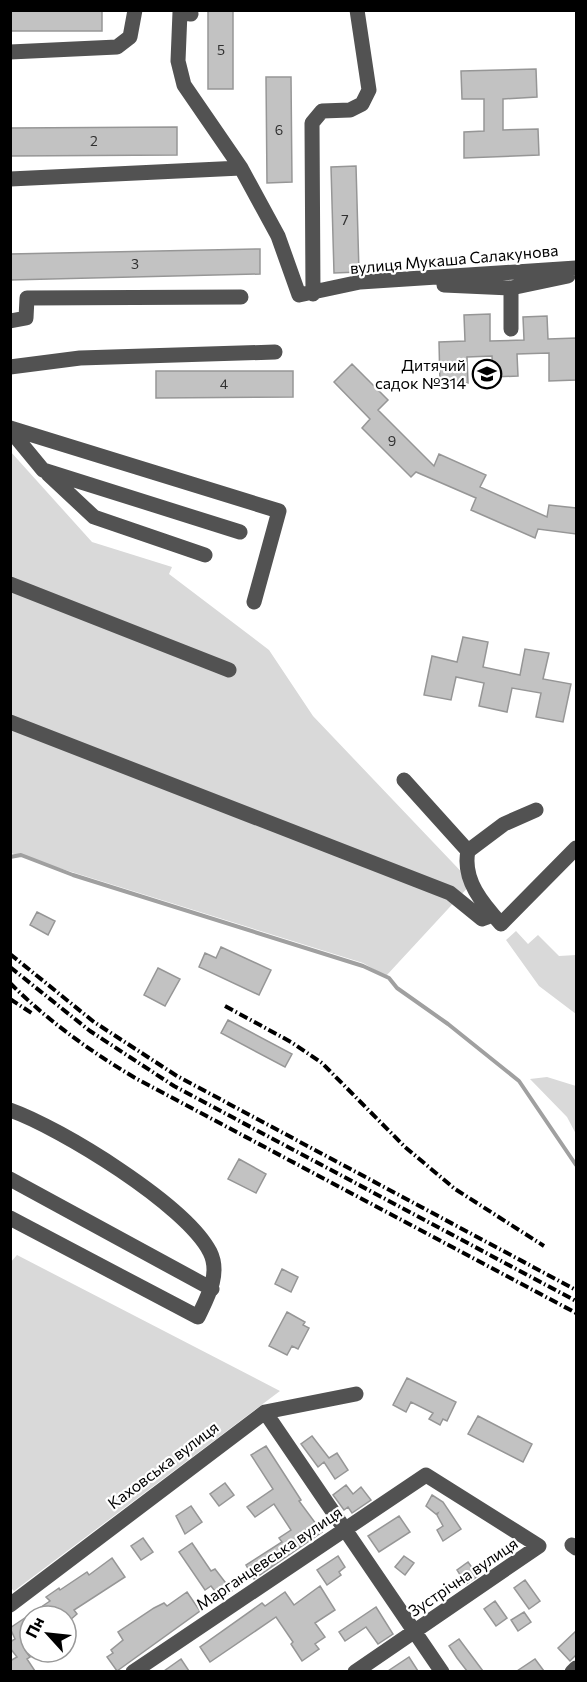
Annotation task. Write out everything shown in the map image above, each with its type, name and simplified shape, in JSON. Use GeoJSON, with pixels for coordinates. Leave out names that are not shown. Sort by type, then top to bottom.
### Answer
{"type":"FeatureCollection","features":[{"type":"Feature","properties":{"kind":"street"},"geometry":{"type":"LineString","coordinates":[[10,52],[117,47],[130,37],[135,10]]}},
{"type":"Feature","properties":{"kind":"street"},"geometry":{"type":"LineString","coordinates":[[306,294],[312,123],[322,111],[350,110],[363,104],[369,90],[357,10]]}},
{"type":"Feature","properties":{"kind":"street"},"geometry":{"type":"LineString","coordinates":[[191,14],[180,12],[178,61],[184,85],[241,168],[306,294]]}},
{"type":"Feature","properties":{"kind":"street"},"geometry":{"type":"LineString","coordinates":[[10,179],[241,168]]}},
{"type":"Feature","properties":{"kind":"street"},"geometry":{"type":"LineString","coordinates":[[377,281],[511,288],[576,270]]}},
{"type":"Feature","properties":{"kind":"street","name":"вулиця Мукаша Салакунова"},"geometry":{"type":"LineString","coordinates":[[306,294],[377,281],[576,270]]}},
{"type":"Feature","properties":{"kind":"street"},"geometry":{"type":"LineString","coordinates":[[511,288],[511,329]]}},
{"type":"Feature","properties":{"kind":"street"},"geometry":{"type":"LineString","coordinates":[[10,321],[26,318],[27,298],[241,297]]}},
{"type":"Feature","properties":{"kind":"street"},"geometry":{"type":"LineString","coordinates":[[10,366],[80,358],[275,352]]}},
{"type":"Feature","properties":{"kind":"street"},"geometry":{"type":"LineString","coordinates":[[10,429],[43,470],[94,517],[205,555]]}},
{"type":"Feature","properties":{"kind":"street"},"geometry":{"type":"LineString","coordinates":[[10,429],[279,511],[254,602]]}},
{"type":"Feature","properties":{"kind":"street"},"geometry":{"type":"LineString","coordinates":[[43,470],[240,532]]}},
{"type":"Feature","properties":{"kind":"street"},"geometry":{"type":"LineString","coordinates":[[10,584],[229,670]]}},
{"type":"Feature","properties":{"kind":"street"},"geometry":{"type":"LineString","coordinates":[[10,722],[450,893],[482,919],[493,915]]}},
{"type":"Feature","properties":{"kind":"street"},"geometry":{"type":"LineString","coordinates":[[404,780],[468,851]]}},
{"type":"Feature","properties":{"kind":"street"},"geometry":{"type":"LineString","coordinates":[[536,810],[504,824],[468,851],[465,864],[478,898],[501,924],[576,849]]}},
{"type":"Feature","properties":{"kind":"street"},"geometry":{"type":"LineString","coordinates":[[10,1110],[32,1118],[85,1147],[183,1217],[211,1254],[212,1289],[198,1317],[10,1218]]}},
{"type":"Feature","properties":{"kind":"street"},"geometry":{"type":"LineString","coordinates":[[10,1179],[212,1289]]}},
{"type":"Feature","properties":{"kind":"street","name":"Каховська вулиця"},"geometry":{"type":"LineString","coordinates":[[10,1605],[265,1412],[356,1394]]}},
{"type":"Feature","properties":{"kind":"street"},"geometry":{"type":"LineString","coordinates":[[265,1412],[442,1671]]}},
{"type":"Feature","properties":{"kind":"street","name":"Марганцевська вулиця"},"geometry":{"type":"LineString","coordinates":[[133,1671],[426,1475]]}},
{"type":"Feature","properties":{"kind":"street","name":"Зустрічна вулиця"},"geometry":{"type":"LineString","coordinates":[[355,1671],[539,1547],[426,1475]]}},
{"type":"Feature","properties":{"kind":"street"},"geometry":{"type":"LineString","coordinates":[[572,1671],[576,1668]]}},
{"type":"Feature","properties":{"kind":"shaded area"},"geometry":{"type":"Polygon","coordinates":[[[10,451],[92,542],[172,567],[169,574],[269,650],[313,716],[472,883],[386,976],[363,963],[11,853],[10,451]]]}},
{"type":"Feature","properties":{"kind":"shaded area"},"geometry":{"type":"Polygon","coordinates":[[[516,931],[528,944],[538,935],[559,956],[576,955],[576,1014],[539,986],[506,940],[516,931]]]}},
{"type":"Feature","properties":{"kind":"shaded area"},"geometry":{"type":"Polygon","coordinates":[[[547,1077],[576,1086],[576,1134],[567,1117],[530,1079],[547,1077]]]}},
{"type":"Feature","properties":{"kind":"shaded area"},"geometry":{"type":"Polygon","coordinates":[[[17,1255],[280,1391],[14,1591],[11,1588],[10,1263],[17,1255]]]}},
{"type":"Feature","properties":{"kind":"building"},"geometry":{"type":"Polygon","coordinates":[[[10,10],[102,10],[102,31],[10,31],[10,10]]]}},
{"type":"Feature","properties":{"kind":"building"},"geometry":{"type":"Polygon","coordinates":[[[208,10],[233,10],[233,89],[208,89],[208,10]]]}},
{"type":"Feature","properties":{"kind":"building"},"geometry":{"type":"Polygon","coordinates":[[[536,69],[537,97],[503,99],[503,130],[538,129],[539,155],[464,158],[464,132],[484,131],[484,99],[462,99],[461,71],[536,69]]]}},
{"type":"Feature","properties":{"kind":"building"},"geometry":{"type":"Polygon","coordinates":[[[266,77],[291,77],[292,182],[267,183],[266,77]]]}},
{"type":"Feature","properties":{"kind":"building"},"geometry":{"type":"Polygon","coordinates":[[[177,127],[177,155],[10,156],[10,128],[177,127]]]}},
{"type":"Feature","properties":{"kind":"building"},"geometry":{"type":"Polygon","coordinates":[[[356,166],[359,272],[334,273],[331,167],[356,166]]]}},
{"type":"Feature","properties":{"kind":"building"},"geometry":{"type":"Polygon","coordinates":[[[260,249],[260,274],[10,280],[10,254],[260,249]]]}},
{"type":"Feature","properties":{"kind":"building","name":"Дитячий садок №314"},"geometry":{"type":"Polygon","coordinates":[[[490,314],[490,341],[524,340],[523,317],[547,316],[548,339],[576,338],[576,380],[549,381],[549,353],[517,354],[518,376],[493,377],[492,356],[467,357],[468,383],[440,384],[439,342],[465,341],[464,315],[490,314]]]}},
{"type":"Feature","properties":{"kind":"building"},"geometry":{"type":"Polygon","coordinates":[[[352,364],[388,400],[378,410],[434,466],[439,454],[486,475],[480,487],[547,517],[549,505],[576,508],[576,534],[538,529],[535,538],[471,510],[476,498],[416,472],[411,477],[362,428],[370,419],[334,382],[352,364]]]}},
{"type":"Feature","properties":{"kind":"building"},"geometry":{"type":"Polygon","coordinates":[[[156,371],[293,371],[293,397],[156,398],[156,371]]]}},
{"type":"Feature","properties":{"kind":"building"},"geometry":{"type":"Polygon","coordinates":[[[463,637],[488,642],[483,667],[520,675],[525,649],[549,653],[543,679],[571,684],[563,722],[536,717],[541,693],[512,688],[507,712],[479,706],[484,683],[456,677],[451,700],[424,695],[432,656],[457,662],[463,637]]]}},
{"type":"Feature","properties":{"kind":"building"},"geometry":{"type":"Polygon","coordinates":[[[37,912],[55,921],[48,935],[30,925],[37,912]]]}},
{"type":"Feature","properties":{"kind":"building"},"geometry":{"type":"Polygon","coordinates":[[[221,947],[271,970],[259,995],[199,967],[205,953],[216,958],[221,947]]]}},
{"type":"Feature","properties":{"kind":"building"},"geometry":{"type":"Polygon","coordinates":[[[158,968],[180,979],[165,1006],[144,995],[158,968]]]}},
{"type":"Feature","properties":{"kind":"building"},"geometry":{"type":"Polygon","coordinates":[[[228,1020],[292,1054],[285,1067],[221,1033],[228,1020]]]}},
{"type":"Feature","properties":{"kind":"building"},"geometry":{"type":"Polygon","coordinates":[[[239,1159],[266,1174],[256,1193],[228,1179],[239,1159]]]}},
{"type":"Feature","properties":{"kind":"building"},"geometry":{"type":"Polygon","coordinates":[[[282,1269],[298,1277],[291,1292],[275,1284],[282,1269]]]}},
{"type":"Feature","properties":{"kind":"building"},"geometry":{"type":"Polygon","coordinates":[[[287,1312],[305,1322],[303,1325],[309,1328],[298,1349],[292,1346],[287,1355],[269,1346],[287,1312]]]}},
{"type":"Feature","properties":{"kind":"building"},"geometry":{"type":"Polygon","coordinates":[[[407,1378],[456,1402],[447,1421],[443,1419],[440,1425],[429,1419],[433,1413],[411,1402],[406,1412],[393,1405],[407,1378]]]}},
{"type":"Feature","properties":{"kind":"building"},"geometry":{"type":"Polygon","coordinates":[[[478,1416],[532,1444],[523,1462],[468,1434],[478,1416]]]}},
{"type":"Feature","properties":{"kind":"building"},"geometry":{"type":"Polygon","coordinates":[[[312,1436],[329,1458],[337,1453],[348,1470],[335,1479],[324,1462],[318,1467],[301,1444],[312,1436]]]}},
{"type":"Feature","properties":{"kind":"building"},"geometry":{"type":"Polygon","coordinates":[[[266,1446],[301,1500],[299,1501],[322,1532],[254,1579],[246,1565],[282,1542],[279,1538],[291,1530],[274,1504],[255,1517],[247,1507],[273,1489],[251,1455],[266,1446]]]}},
{"type":"Feature","properties":{"kind":"building"},"geometry":{"type":"Polygon","coordinates":[[[225,1483],[234,1495],[219,1506],[210,1494],[225,1483]]]}},
{"type":"Feature","properties":{"kind":"building"},"geometry":{"type":"Polygon","coordinates":[[[346,1485],[353,1494],[361,1487],[371,1500],[352,1513],[348,1507],[344,1510],[333,1495],[346,1485]]]}},
{"type":"Feature","properties":{"kind":"building"},"geometry":{"type":"Polygon","coordinates":[[[432,1495],[443,1502],[461,1529],[443,1541],[437,1530],[443,1526],[438,1513],[436,1514],[426,1506],[432,1495]]]}},
{"type":"Feature","properties":{"kind":"building"},"geometry":{"type":"Polygon","coordinates":[[[191,1506],[202,1522],[185,1534],[176,1516],[191,1506]]]}},
{"type":"Feature","properties":{"kind":"building"},"geometry":{"type":"Polygon","coordinates":[[[399,1516],[410,1532],[379,1552],[368,1536],[399,1516]]]}},
{"type":"Feature","properties":{"kind":"building"},"geometry":{"type":"Polygon","coordinates":[[[143,1538],[153,1552],[141,1560],[131,1546],[143,1538]]]}},
{"type":"Feature","properties":{"kind":"building"},"geometry":{"type":"Polygon","coordinates":[[[192,1543],[211,1571],[215,1569],[232,1591],[221,1599],[211,1586],[205,1590],[179,1552],[192,1543]]]}},
{"type":"Feature","properties":{"kind":"building"},"geometry":{"type":"Polygon","coordinates":[[[338,1556],[345,1567],[339,1572],[341,1575],[327,1585],[317,1570],[338,1556]]]}},
{"type":"Feature","properties":{"kind":"building"},"geometry":{"type":"Polygon","coordinates":[[[404,1556],[414,1563],[405,1575],[395,1567],[404,1556]]]}},
{"type":"Feature","properties":{"kind":"building"},"geometry":{"type":"Polygon","coordinates":[[[112,1558],[125,1577],[78,1607],[78,1604],[46,1604],[50,1601],[46,1597],[59,1588],[60,1590],[87,1572],[89,1575],[112,1558]]]}},
{"type":"Feature","properties":{"kind":"building"},"geometry":{"type":"Polygon","coordinates":[[[468,1562],[478,1576],[466,1584],[457,1570],[468,1562]]]}},
{"type":"Feature","properties":{"kind":"building"},"geometry":{"type":"Polygon","coordinates":[[[525,1580],[540,1601],[529,1609],[514,1588],[525,1580]]]}},
{"type":"Feature","properties":{"kind":"building"},"geometry":{"type":"Polygon","coordinates":[[[320,1586],[335,1610],[315,1623],[325,1637],[315,1644],[319,1649],[302,1661],[291,1644],[293,1642],[276,1617],[210,1662],[200,1647],[262,1603],[265,1606],[285,1592],[294,1605],[320,1586]]]}},
{"type":"Feature","properties":{"kind":"building"},"geometry":{"type":"Polygon","coordinates":[[[187,1592],[200,1611],[117,1671],[107,1657],[113,1653],[111,1650],[123,1640],[118,1632],[154,1608],[164,1603],[167,1606],[187,1592]]]}},
{"type":"Feature","properties":{"kind":"building"},"geometry":{"type":"Polygon","coordinates":[[[495,1601],[507,1618],[496,1626],[484,1609],[495,1601]]]}},
{"type":"Feature","properties":{"kind":"building"},"geometry":{"type":"Polygon","coordinates":[[[376,1607],[393,1634],[378,1644],[366,1627],[345,1641],[339,1632],[376,1607]]]}},
{"type":"Feature","properties":{"kind":"building"},"geometry":{"type":"Polygon","coordinates":[[[524,1612],[531,1622],[518,1631],[511,1620],[524,1612]]]}},
{"type":"Feature","properties":{"kind":"building"},"geometry":{"type":"Polygon","coordinates":[[[18,1623],[18,1664],[30,1664],[35,1671],[10,1671],[10,1661],[17,1657],[10,1648],[10,1642],[15,1639],[10,1628],[18,1623]]]}},
{"type":"Feature","properties":{"kind":"building"},"geometry":{"type":"Polygon","coordinates":[[[576,1631],[576,1655],[570,1661],[558,1648],[576,1631]]]}},
{"type":"Feature","properties":{"kind":"building"},"geometry":{"type":"Polygon","coordinates":[[[459,1639],[483,1671],[467,1671],[457,1658],[449,1646],[459,1639]]]}},
{"type":"Feature","properties":{"kind":"building"},"geometry":{"type":"Polygon","coordinates":[[[409,1657],[418,1671],[388,1671],[409,1657]]]}},
{"type":"Feature","properties":{"kind":"building"},"geometry":{"type":"Polygon","coordinates":[[[181,1659],[189,1671],[164,1671],[181,1659]]]}},
{"type":"Feature","properties":{"kind":"building"},"geometry":{"type":"Polygon","coordinates":[[[535,1659],[544,1671],[517,1671],[535,1659]]]}},
{"type":"Feature","properties":{"kind":"waterway"},"geometry":{"type":"LineString","coordinates":[[10,857],[21,855],[73,875],[363,966],[389,978],[397,988],[448,1024],[519,1081],[576,1165]]}},
{"type":"Feature","properties":{"kind":"railway"},"geometry":{"type":"LineString","coordinates":[[10,954],[94,1022],[177,1076],[576,1290]]}},
{"type":"Feature","properties":{"kind":"railway"},"geometry":{"type":"LineString","coordinates":[[10,967],[90,1031],[174,1086],[576,1301]]}},
{"type":"Feature","properties":{"kind":"railway"},"geometry":{"type":"LineString","coordinates":[[10,983],[70,1035],[137,1079],[576,1313]]}},
{"type":"Feature","properties":{"kind":"railway"},"geometry":{"type":"LineString","coordinates":[[10,999],[33,1014]]}},
{"type":"Feature","properties":{"kind":"railway"},"geometry":{"type":"LineString","coordinates":[[225,1006],[291,1042],[322,1063],[405,1147],[455,1189],[544,1246]]}},
{"type":"Feature","properties":{"kind":"place","name":"Дитячий садок №314"},"geometry":{"type":"Point","coordinates":[487,374]}}]}
